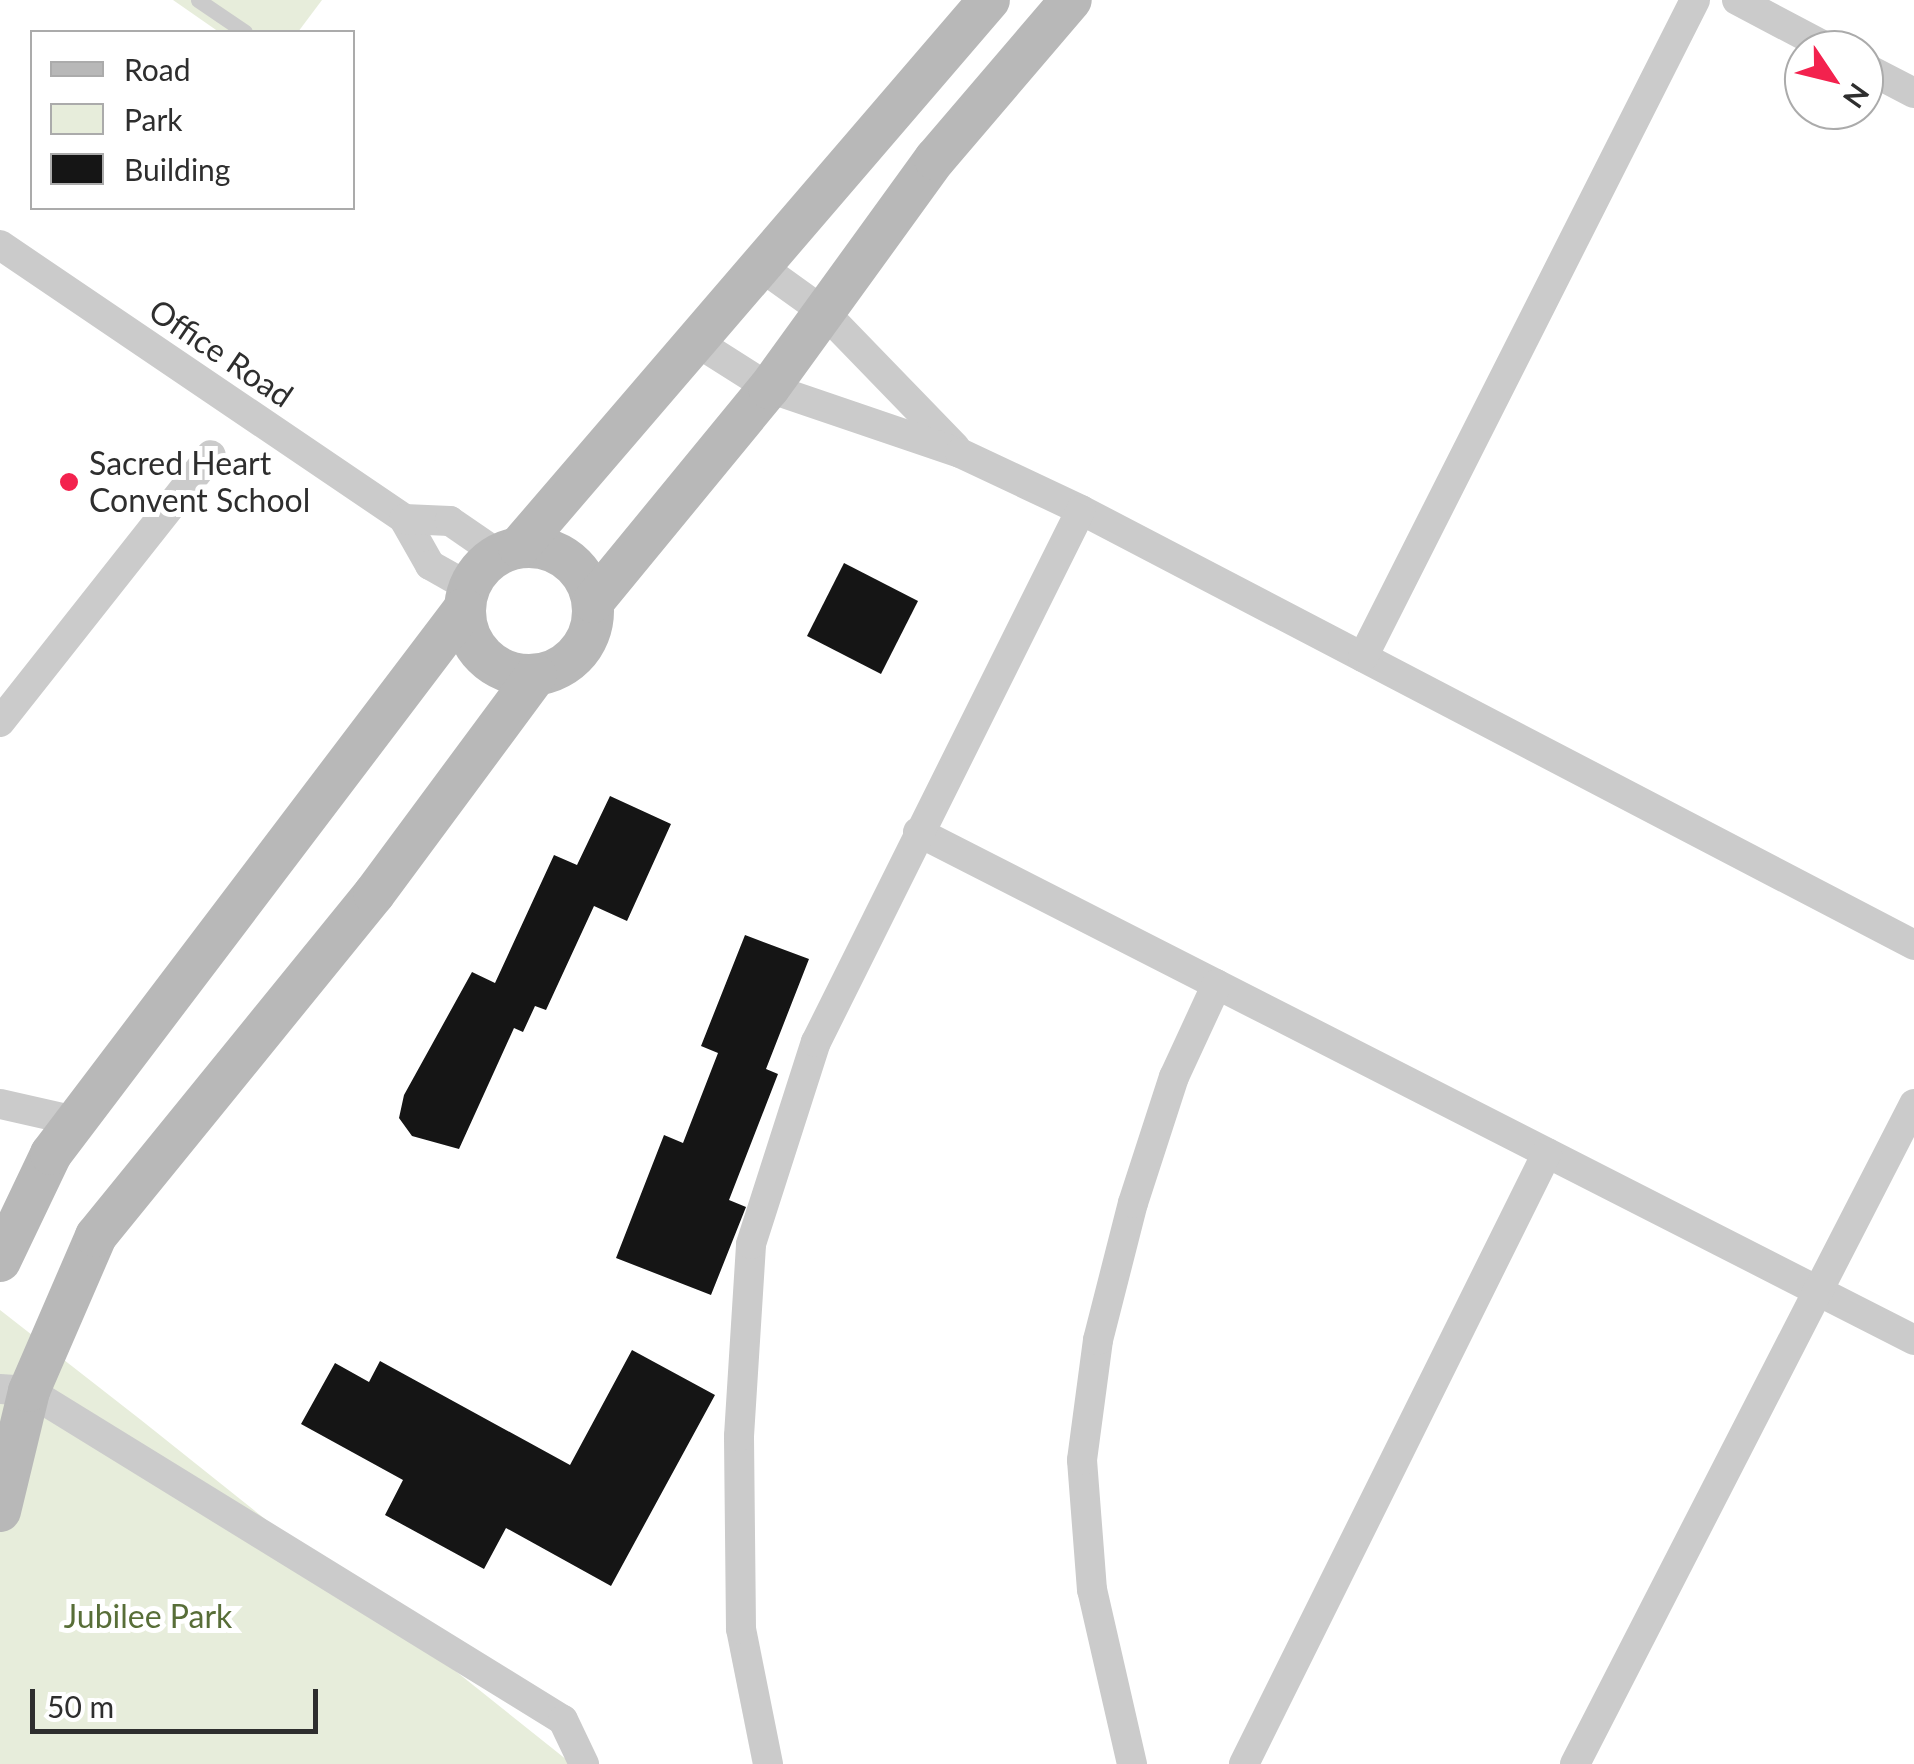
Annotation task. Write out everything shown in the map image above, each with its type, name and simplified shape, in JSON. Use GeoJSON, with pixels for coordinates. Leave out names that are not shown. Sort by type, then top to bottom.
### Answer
{"type":"FeatureCollection","features":[{"type":"Feature","properties":{"kind":"main road"},"geometry":{"type":"LineString","coordinates":[[0,1262],[52,1154],[466,598],[695,342],[989,0]]}},
{"type":"Feature","properties":{"kind":"main road"},"geometry":{"type":"LineString","coordinates":[[593,602],[770,388],[935,159],[1071,0]]}},
{"type":"Feature","properties":{"kind":"main road"},"geometry":{"type":"LineString","coordinates":[[0,1511],[14,1390],[96,1236],[374,894],[536,675],[573,658],[592,622],[593,602],[575,565],[539,546],[508,550]]}},
{"type":"Feature","properties":{"kind":"main road"},"geometry":{"type":"LineString","coordinates":[[466,598],[467,631],[493,665],[536,675]]}},
{"type":"Feature","properties":{"kind":"street"},"geometry":{"type":"LineString","coordinates":[[1363,657],[1695,0]]}},
{"type":"Feature","properties":{"kind":"street"},"geometry":{"type":"LineString","coordinates":[[1737,0],[1794,30]]}},
{"type":"Feature","properties":{"kind":"street"},"geometry":{"type":"LineString","coordinates":[[1884,77],[1914,93]]}},
{"type":"Feature","properties":{"kind":"street","name":"Office Road"},"geometry":{"type":"LineString","coordinates":[[0,245],[404,519]]}},
{"type":"Feature","properties":{"kind":"street"},"geometry":{"type":"LineString","coordinates":[[760,266],[824,312],[960,453]]}},
{"type":"Feature","properties":{"kind":"street"},"geometry":{"type":"LineString","coordinates":[[695,342],[770,388],[960,453],[1081,510],[1914,946]]}},
{"type":"Feature","properties":{"kind":"street"},"geometry":{"type":"LineString","coordinates":[[0,722],[211,454]]}},
{"type":"Feature","properties":{"kind":"street"},"geometry":{"type":"LineString","coordinates":[[768,1764],[742,1630],[739,1436],[751,1244],[816,1042],[1081,510]]}},
{"type":"Feature","properties":{"kind":"street"},"geometry":{"type":"LineString","coordinates":[[404,519],[450,520],[508,550]]}},
{"type":"Feature","properties":{"kind":"street"},"geometry":{"type":"LineString","coordinates":[[404,519],[430,565],[466,598]]}},
{"type":"Feature","properties":{"kind":"street"},"geometry":{"type":"LineString","coordinates":[[918,832],[1914,1340]]}},
{"type":"Feature","properties":{"kind":"street"},"geometry":{"type":"LineString","coordinates":[[1132,1764],[1122,1742],[1092,1590],[1082,1460],[1098,1340],[1132,1202],[1174,1078],[1216,984]]}},
{"type":"Feature","properties":{"kind":"street"},"geometry":{"type":"LineString","coordinates":[[0,1104],[76,1120]]}},
{"type":"Feature","properties":{"kind":"street"},"geometry":{"type":"LineString","coordinates":[[1575,1764],[1914,1104]]}},
{"type":"Feature","properties":{"kind":"street"},"geometry":{"type":"LineString","coordinates":[[1244,1764],[1547,1153]]}},
{"type":"Feature","properties":{"kind":"street"},"geometry":{"type":"LineString","coordinates":[[14,1390],[563,1720],[584,1764]]}},
{"type":"Feature","properties":{"kind":"lane"},"geometry":{"type":"LineString","coordinates":[[198,0],[242,30]]}},
{"type":"Feature","properties":{"kind":"green space"},"geometry":{"type":"Polygon","coordinates":[[[173,0],[322,0],[300,30],[216,30],[173,0]]]}},
{"type":"Feature","properties":{"kind":"green space","name":"Jubilee Park"},"geometry":{"type":"Polygon","coordinates":[[[0,1310],[141,1420],[572,1764],[0,1764],[0,1310]]]}},
{"type":"Feature","properties":{"kind":"building"},"geometry":{"type":"Polygon","coordinates":[[[844,563],[918,601],[881,674],[807,636],[844,563]]]}},
{"type":"Feature","properties":{"kind":"building"},"geometry":{"type":"Polygon","coordinates":[[[610,796],[671,824],[627,921],[594,906],[546,1010],[535,1006],[523,1032],[514,1028],[459,1149],[412,1136],[399,1118],[404,1095],[472,972],[495,983],[554,855],[577,865],[610,796]]]}},
{"type":"Feature","properties":{"kind":"building"},"geometry":{"type":"Polygon","coordinates":[[[745,935],[809,959],[766,1069],[778,1074],[729,1200],[746,1207],[711,1295],[616,1258],[664,1135],[683,1143],[718,1053],[701,1046],[745,935]]]}},
{"type":"Feature","properties":{"kind":"building"},"geometry":{"type":"Polygon","coordinates":[[[632,1350],[715,1395],[611,1586],[506,1528],[484,1569],[385,1515],[403,1480],[301,1424],[335,1363],[369,1382],[380,1361],[570,1465],[632,1350]]]}},
{"type":"Feature","properties":{"kind":"place","name":"Sacred Heart Convent School"},"geometry":{"type":"Point","coordinates":[69,482]}}]}
